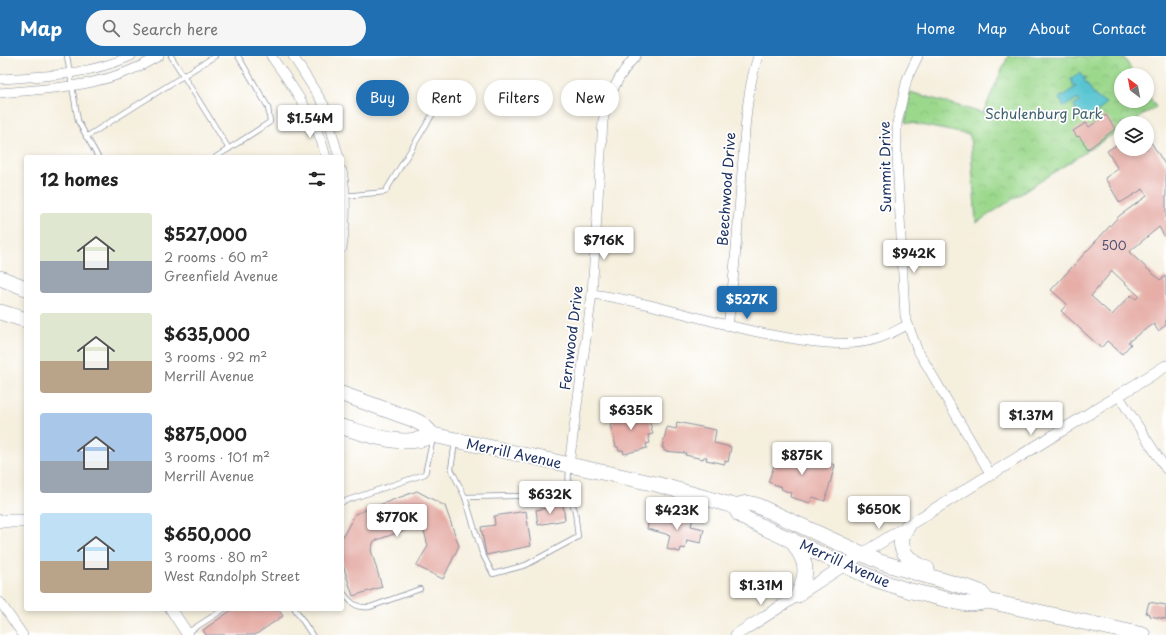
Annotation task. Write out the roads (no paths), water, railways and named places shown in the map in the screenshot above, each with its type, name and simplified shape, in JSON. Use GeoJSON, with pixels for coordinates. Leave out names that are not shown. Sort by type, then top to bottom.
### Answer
{"type":"FeatureCollection","features":[{"type":"Feature","properties":{"kind":"main road"},"geometry":{"type":"LineString","coordinates":[[0,278],[24,287]]}},
{"type":"Feature","properties":{"kind":"main road"},"geometry":{"type":"LineString","coordinates":[[0,312],[24,319]]}},
{"type":"Feature","properties":{"kind":"main road","name":"Merrill Avenue"},"geometry":{"type":"LineString","coordinates":[[344,395],[412,418],[433,434],[455,440],[673,488],[734,506],[749,503],[761,507],[880,562],[977,591],[988,601]]}},
{"type":"Feature","properties":{"kind":"main road"},"geometry":{"type":"LineString","coordinates":[[344,404],[412,418]]}},
{"type":"Feature","properties":{"kind":"main road"},"geometry":{"type":"LineString","coordinates":[[344,427],[405,441],[420,440],[433,434]]}},
{"type":"Feature","properties":{"kind":"main road","name":"Merrill Avenue"},"geometry":{"type":"LineString","coordinates":[[734,506],[745,518],[880,581],[961,603],[971,604],[988,601],[1115,632],[1143,635]]}},
{"type":"Feature","properties":{"kind":"main road"},"geometry":{"type":"LineString","coordinates":[[0,521],[24,522]]}},
{"type":"Feature","properties":{"kind":"main road"},"geometry":{"type":"LineString","coordinates":[[908,526],[902,538],[903,550],[909,560],[933,571],[951,582]]}},
{"type":"Feature","properties":{"kind":"main road"},"geometry":{"type":"LineString","coordinates":[[790,539],[802,556],[806,568],[804,580],[798,595]]}},
{"type":"Feature","properties":{"kind":"street"},"geometry":{"type":"LineString","coordinates":[[0,79],[70,74],[101,68],[131,56]]}},
{"type":"Feature","properties":{"kind":"street"},"geometry":{"type":"LineString","coordinates":[[0,93],[86,85],[136,70],[159,56]]}},
{"type":"Feature","properties":{"kind":"street"},"geometry":{"type":"LineString","coordinates":[[271,56],[312,120],[321,138],[325,155]]}},
{"type":"Feature","properties":{"kind":"street"},"geometry":{"type":"LineString","coordinates":[[293,56],[324,105],[338,155]]}},
{"type":"Feature","properties":{"kind":"street","name":"Fernwood Drive"},"geometry":{"type":"LineString","coordinates":[[570,465],[592,294],[601,142],[605,112],[614,85],[636,56]]}},
{"type":"Feature","properties":{"kind":"street","name":"Beechwood Drive"},"geometry":{"type":"LineString","coordinates":[[728,326],[735,265],[747,106],[751,79],[758,56]]}},
{"type":"Feature","properties":{"kind":"street","name":"Summit Drive"},"geometry":{"type":"LineString","coordinates":[[918,56],[907,79],[897,123],[901,247],[907,325],[916,349],[991,475]]}},
{"type":"Feature","properties":{"kind":"street"},"geometry":{"type":"LineString","coordinates":[[344,196],[344,232]]}},
{"type":"Feature","properties":{"kind":"street"},"geometry":{"type":"LineString","coordinates":[[592,294],[641,303],[728,326],[773,336],[808,341],[840,344],[882,337],[907,325]]}},
{"type":"Feature","properties":{"kind":"street"},"geometry":{"type":"LineString","coordinates":[[736,635],[862,554],[1166,366]]}},
{"type":"Feature","properties":{"kind":"street"},"geometry":{"type":"LineString","coordinates":[[1118,395],[1166,468]]}},
{"type":"Feature","properties":{"kind":"street"},"geometry":{"type":"LineString","coordinates":[[0,602],[23,635]]}},
{"type":"Feature","properties":{"kind":"street"},"geometry":{"type":"LineString","coordinates":[[172,611],[187,634]]}},
{"type":"Feature","properties":{"kind":"lane"},"geometry":{"type":"LineString","coordinates":[[67,56],[78,121],[97,155]]}},
{"type":"Feature","properties":{"kind":"lane"},"geometry":{"type":"LineString","coordinates":[[171,56],[229,149]]}},
{"type":"Feature","properties":{"kind":"lane"},"geometry":{"type":"LineString","coordinates":[[86,137],[215,56]]}},
{"type":"Feature","properties":{"kind":"lane"},"geometry":{"type":"LineString","coordinates":[[219,155],[268,125],[271,118],[268,107],[238,56]]}},
{"type":"Feature","properties":{"kind":"lane"},"geometry":{"type":"LineString","coordinates":[[344,196],[385,192],[432,116]]}},
{"type":"Feature","properties":{"kind":"lane"},"geometry":{"type":"LineString","coordinates":[[344,501],[425,474],[433,434]]}},
{"type":"Feature","properties":{"kind":"lane"},"geometry":{"type":"LineString","coordinates":[[455,440],[451,469],[465,497],[480,549],[493,574],[526,565],[578,537],[574,508],[569,495],[570,465]]}},
{"type":"Feature","properties":{"kind":"lane"},"geometry":{"type":"LineString","coordinates":[[465,497],[569,495]]}},
{"type":"Feature","properties":{"kind":"lane"},"geometry":{"type":"LineString","coordinates":[[344,594],[353,604],[364,608],[420,589]]}},
{"type":"Feature","properties":{"kind":"lane"},"geometry":{"type":"LineString","coordinates":[[187,634],[221,611]]}},
{"type":"Feature","properties":{"kind":"lane"},"geometry":{"type":"LineString","coordinates":[[296,611],[312,635]]}},
{"type":"Feature","properties":{"kind":"water"},"geometry":{"type":"Polygon","coordinates":[[[1080,73],[1083,78],[1086,78],[1084,80],[1096,97],[1106,103],[1090,118],[1085,113],[1078,116],[1074,105],[1079,102],[1077,99],[1064,107],[1059,98],[1076,87],[1071,79],[1080,73]]]}},
{"type":"Feature","properties":{"kind":"park label","name":"Schulenburg Park"},"geometry":{"type":"Point","coordinates":[1044,113]}}]}
